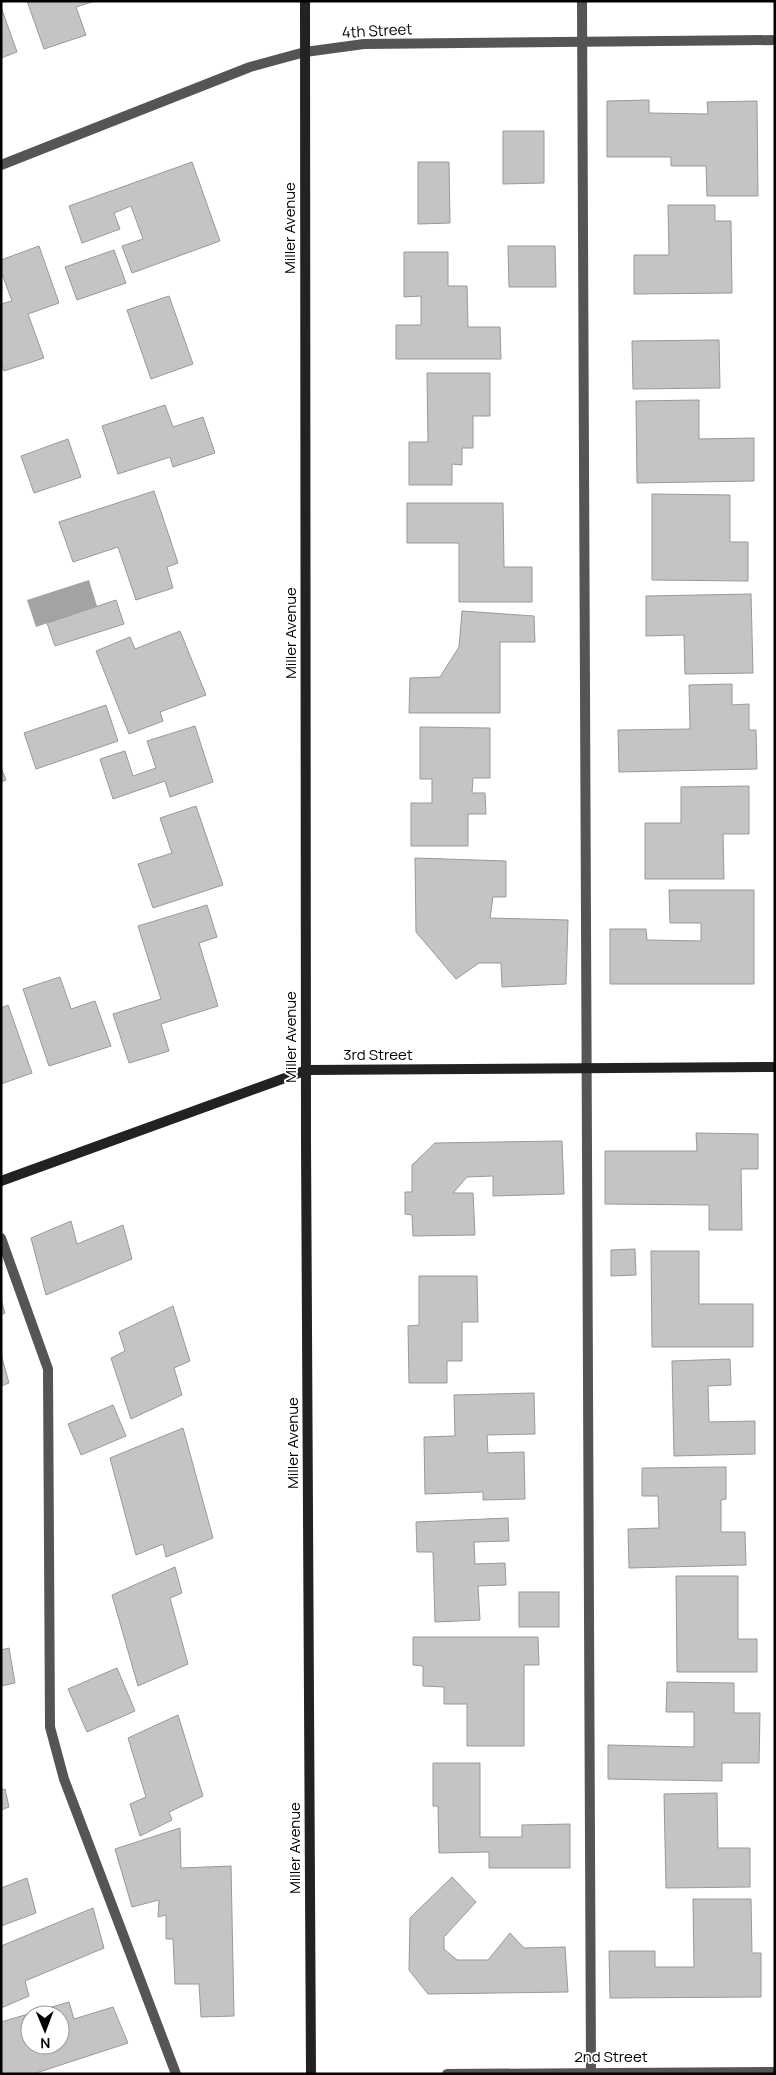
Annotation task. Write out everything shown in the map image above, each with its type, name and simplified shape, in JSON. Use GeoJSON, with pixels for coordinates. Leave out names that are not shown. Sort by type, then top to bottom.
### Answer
{"type":"FeatureCollection","features":[{"type":"Feature","properties":{"kind":"street","name":"Miller Avenue"},"geometry":{"type":"LineString","coordinates":[[305,1],[311,2074]]}},
{"type":"Feature","properties":{"kind":"street"},"geometry":{"type":"LineString","coordinates":[[582,1],[591,2073]]}},
{"type":"Feature","properties":{"kind":"street","name":"4th Street"},"geometry":{"type":"LineString","coordinates":[[1,165],[250,67],[305,52],[364,44],[775,40]]}},
{"type":"Feature","properties":{"kind":"street","name":"3rd Street"},"geometry":{"type":"LineString","coordinates":[[1,1181],[307,1070],[775,1067]]}},
{"type":"Feature","properties":{"kind":"street"},"geometry":{"type":"LineString","coordinates":[[1,1238],[48,1369],[50,1728],[64,1779],[176,2074]]}},
{"type":"Feature","properties":{"kind":"street","name":"2nd Street"},"geometry":{"type":"LineString","coordinates":[[447,2074],[775,2072]]}},
{"type":"Feature","properties":{"kind":"shaded area"},"geometry":{"type":"Polygon","coordinates":[[[89,580],[97,606],[36,627],[27,600],[89,580]]]}},
{"type":"Feature","properties":{"kind":"building"},"geometry":{"type":"Polygon","coordinates":[[[27,1],[95,1],[76,7],[86,35],[44,49],[27,1]]]}},
{"type":"Feature","properties":{"kind":"building"},"geometry":{"type":"Polygon","coordinates":[[[1,7],[17,52],[1,58],[1,7]]]}},
{"type":"Feature","properties":{"kind":"building"},"geometry":{"type":"Polygon","coordinates":[[[649,100],[649,113],[708,114],[707,102],[757,101],[758,196],[707,196],[706,166],[671,166],[671,157],[607,157],[607,101],[649,100]]]}},
{"type":"Feature","properties":{"kind":"building"},"geometry":{"type":"Polygon","coordinates":[[[503,131],[544,131],[544,183],[503,184],[503,131]]]}},
{"type":"Feature","properties":{"kind":"building"},"geometry":{"type":"Polygon","coordinates":[[[192,162],[220,241],[132,273],[122,246],[143,239],[131,206],[114,213],[120,229],[82,243],[69,206],[192,162]]]}},
{"type":"Feature","properties":{"kind":"building"},"geometry":{"type":"Polygon","coordinates":[[[418,162],[449,162],[450,223],[418,224],[418,162]]]}},
{"type":"Feature","properties":{"kind":"building"},"geometry":{"type":"Polygon","coordinates":[[[668,205],[715,205],[715,221],[731,221],[732,293],[634,294],[634,255],[669,255],[668,205]]]}},
{"type":"Feature","properties":{"kind":"building"},"geometry":{"type":"Polygon","coordinates":[[[39,246],[59,303],[28,314],[44,358],[4,371],[1,363],[1,304],[12,301],[1,271],[1,260],[39,246]]]}},
{"type":"Feature","properties":{"kind":"building"},"geometry":{"type":"Polygon","coordinates":[[[508,246],[555,246],[556,287],[509,287],[508,246]]]}},
{"type":"Feature","properties":{"kind":"building"},"geometry":{"type":"Polygon","coordinates":[[[114,250],[126,283],[77,300],[65,267],[114,250]]]}},
{"type":"Feature","properties":{"kind":"building"},"geometry":{"type":"Polygon","coordinates":[[[404,252],[448,252],[448,286],[467,286],[468,327],[500,327],[501,359],[396,359],[396,325],[421,325],[421,296],[404,297],[404,252]]]}},
{"type":"Feature","properties":{"kind":"building"},"geometry":{"type":"Polygon","coordinates":[[[169,296],[193,364],[151,379],[127,310],[169,296]]]}},
{"type":"Feature","properties":{"kind":"building"},"geometry":{"type":"Polygon","coordinates":[[[719,340],[720,388],[633,389],[632,341],[719,340]]]}},
{"type":"Feature","properties":{"kind":"building"},"geometry":{"type":"Polygon","coordinates":[[[427,373],[490,373],[490,416],[473,416],[473,448],[462,448],[462,465],[452,464],[452,485],[409,485],[409,442],[428,442],[427,373]]]}},
{"type":"Feature","properties":{"kind":"building"},"geometry":{"type":"Polygon","coordinates":[[[699,400],[699,439],[754,438],[754,481],[637,483],[636,401],[699,400]]]}},
{"type":"Feature","properties":{"kind":"building"},"geometry":{"type":"Polygon","coordinates":[[[165,405],[173,427],[203,417],[215,453],[173,467],[170,457],[118,474],[102,426],[165,405]]]}},
{"type":"Feature","properties":{"kind":"building"},"geometry":{"type":"Polygon","coordinates":[[[68,439],[81,477],[34,493],[21,456],[68,439]]]}},
{"type":"Feature","properties":{"kind":"building"},"geometry":{"type":"Polygon","coordinates":[[[154,491],[178,563],[167,567],[173,588],[136,600],[118,547],[73,562],[59,522],[154,491]]]}},
{"type":"Feature","properties":{"kind":"building"},"geometry":{"type":"Polygon","coordinates":[[[652,494],[730,495],[730,542],[748,542],[748,581],[652,580],[652,494]]]}},
{"type":"Feature","properties":{"kind":"building"},"geometry":{"type":"Polygon","coordinates":[[[407,503],[503,503],[504,567],[532,567],[532,602],[459,602],[459,543],[407,543],[407,503]]]}},
{"type":"Feature","properties":{"kind":"building"},"geometry":{"type":"Polygon","coordinates":[[[751,594],[753,673],[685,674],[684,635],[646,636],[646,596],[751,594]]]}},
{"type":"Feature","properties":{"kind":"building"},"geometry":{"type":"Polygon","coordinates":[[[116,600],[124,624],[55,646],[47,623],[116,600]]]}},
{"type":"Feature","properties":{"kind":"building"},"geometry":{"type":"Polygon","coordinates":[[[462,611],[534,616],[535,642],[500,642],[500,713],[409,713],[410,678],[440,677],[459,647],[462,611]]]}},
{"type":"Feature","properties":{"kind":"building"},"geometry":{"type":"Polygon","coordinates":[[[180,631],[206,695],[160,712],[163,721],[129,734],[96,651],[130,637],[135,649],[180,631]]]}},
{"type":"Feature","properties":{"kind":"building"},"geometry":{"type":"Polygon","coordinates":[[[732,684],[732,705],[749,704],[749,730],[756,730],[757,769],[619,772],[618,730],[690,729],[689,685],[732,684]]]}},
{"type":"Feature","properties":{"kind":"building"},"geometry":{"type":"Polygon","coordinates":[[[106,705],[118,741],[36,769],[24,733],[106,705]]]}},
{"type":"Feature","properties":{"kind":"building"},"geometry":{"type":"Polygon","coordinates":[[[195,726],[213,782],[170,797],[165,781],[113,799],[100,759],[125,751],[133,776],[156,768],[147,741],[195,726]]]}},
{"type":"Feature","properties":{"kind":"building"},"geometry":{"type":"Polygon","coordinates":[[[420,727],[490,728],[490,778],[473,778],[472,793],[485,793],[486,814],[468,814],[468,846],[411,846],[411,803],[432,803],[432,779],[420,779],[420,727]]]}},
{"type":"Feature","properties":{"kind":"building"},"geometry":{"type":"Polygon","coordinates":[[[1,767],[6,780],[1,782],[1,767]]]}},
{"type":"Feature","properties":{"kind":"building"},"geometry":{"type":"Polygon","coordinates":[[[749,786],[749,834],[723,834],[724,879],[645,879],[645,823],[681,823],[681,787],[749,786]]]}},
{"type":"Feature","properties":{"kind":"building"},"geometry":{"type":"Polygon","coordinates":[[[196,806],[223,885],[153,908],[138,864],[172,853],[160,818],[196,806]]]}},
{"type":"Feature","properties":{"kind":"building"},"geometry":{"type":"Polygon","coordinates":[[[415,858],[506,861],[506,897],[493,897],[490,918],[568,920],[566,984],[502,987],[501,963],[479,963],[456,979],[416,932],[415,858]]]}},
{"type":"Feature","properties":{"kind":"building"},"geometry":{"type":"Polygon","coordinates":[[[669,890],[754,890],[754,984],[610,984],[610,929],[646,929],[647,940],[701,941],[701,923],[670,923],[669,890]]]}},
{"type":"Feature","properties":{"kind":"building"},"geometry":{"type":"Polygon","coordinates":[[[207,905],[217,937],[199,943],[218,1006],[161,1024],[169,1051],[129,1063],[113,1014],[161,999],[138,926],[207,905]]]}},
{"type":"Feature","properties":{"kind":"building"},"geometry":{"type":"Polygon","coordinates":[[[60,977],[71,1009],[95,1001],[111,1046],[49,1066],[23,989],[60,977]]]}},
{"type":"Feature","properties":{"kind":"building"},"geometry":{"type":"Polygon","coordinates":[[[8,1005],[32,1073],[1,1084],[1,1008],[8,1005]]]}},
{"type":"Feature","properties":{"kind":"building"},"geometry":{"type":"Polygon","coordinates":[[[696,1133],[758,1134],[758,1169],[741,1169],[742,1230],[709,1230],[709,1205],[605,1204],[605,1151],[697,1151],[696,1133]]]}},
{"type":"Feature","properties":{"kind":"building"},"geometry":{"type":"Polygon","coordinates":[[[562,1141],[564,1194],[493,1196],[493,1176],[467,1177],[453,1193],[473,1193],[475,1235],[413,1236],[412,1215],[405,1214],[405,1192],[412,1192],[412,1165],[435,1143],[562,1141]]]}},
{"type":"Feature","properties":{"kind":"building"},"geometry":{"type":"Polygon","coordinates":[[[71,1221],[77,1244],[123,1225],[132,1259],[46,1295],[31,1238],[71,1221]]]}},
{"type":"Feature","properties":{"kind":"building"},"geometry":{"type":"Polygon","coordinates":[[[635,1249],[636,1275],[611,1276],[611,1250],[635,1249]]]}},
{"type":"Feature","properties":{"kind":"building"},"geometry":{"type":"Polygon","coordinates":[[[651,1251],[699,1251],[699,1304],[753,1304],[753,1347],[652,1347],[651,1251]]]}},
{"type":"Feature","properties":{"kind":"building"},"geometry":{"type":"Polygon","coordinates":[[[419,1276],[477,1276],[478,1322],[462,1322],[462,1361],[447,1361],[447,1383],[409,1383],[408,1326],[419,1325],[419,1276]]]}},
{"type":"Feature","properties":{"kind":"building"},"geometry":{"type":"Polygon","coordinates":[[[1,1299],[5,1313],[1,1315],[1,1299]]]}},
{"type":"Feature","properties":{"kind":"building"},"geometry":{"type":"Polygon","coordinates":[[[173,1306],[190,1361],[174,1368],[182,1395],[131,1419],[111,1358],[125,1351],[119,1332],[173,1306]]]}},
{"type":"Feature","properties":{"kind":"building"},"geometry":{"type":"Polygon","coordinates":[[[1,1354],[9,1383],[1,1386],[1,1354]]]}},
{"type":"Feature","properties":{"kind":"building"},"geometry":{"type":"Polygon","coordinates":[[[730,1359],[731,1385],[708,1386],[709,1422],[755,1421],[755,1454],[674,1456],[672,1361],[730,1359]]]}},
{"type":"Feature","properties":{"kind":"building"},"geometry":{"type":"Polygon","coordinates":[[[534,1393],[535,1434],[487,1435],[488,1453],[524,1452],[525,1499],[483,1500],[483,1492],[425,1494],[424,1437],[455,1436],[454,1395],[534,1393]]]}},
{"type":"Feature","properties":{"kind":"building"},"geometry":{"type":"Polygon","coordinates":[[[113,1405],[126,1436],[81,1455],[68,1424],[113,1405]]]}},
{"type":"Feature","properties":{"kind":"building"},"geometry":{"type":"Polygon","coordinates":[[[183,1428],[213,1538],[166,1557],[163,1544],[136,1555],[110,1458],[183,1428]]]}},
{"type":"Feature","properties":{"kind":"building"},"geometry":{"type":"Polygon","coordinates":[[[726,1467],[726,1499],[721,1500],[721,1532],[745,1532],[746,1565],[629,1568],[628,1529],[659,1528],[658,1496],[642,1496],[642,1468],[726,1467]]]}},
{"type":"Feature","properties":{"kind":"building"},"geometry":{"type":"Polygon","coordinates":[[[508,1518],[509,1541],[474,1542],[475,1564],[505,1563],[506,1585],[478,1586],[480,1620],[435,1622],[433,1552],[417,1552],[416,1522],[508,1518]]]}},
{"type":"Feature","properties":{"kind":"building"},"geometry":{"type":"Polygon","coordinates":[[[175,1567],[182,1593],[170,1598],[188,1664],[138,1686],[112,1595],[175,1567]]]}},
{"type":"Feature","properties":{"kind":"building"},"geometry":{"type":"Polygon","coordinates":[[[676,1576],[738,1576],[738,1639],[757,1639],[757,1672],[677,1672],[676,1576]]]}},
{"type":"Feature","properties":{"kind":"building"},"geometry":{"type":"Polygon","coordinates":[[[519,1592],[559,1592],[559,1627],[519,1627],[519,1592]]]}},
{"type":"Feature","properties":{"kind":"building"},"geometry":{"type":"Polygon","coordinates":[[[413,1637],[538,1637],[539,1665],[524,1665],[524,1746],[467,1746],[467,1704],[444,1704],[444,1687],[423,1686],[423,1666],[413,1665],[413,1637]]]}},
{"type":"Feature","properties":{"kind":"building"},"geometry":{"type":"Polygon","coordinates":[[[9,1648],[15,1683],[1,1686],[1,1650],[9,1648]]]}},
{"type":"Feature","properties":{"kind":"building"},"geometry":{"type":"Polygon","coordinates":[[[117,1668],[135,1711],[87,1732],[68,1689],[117,1668]]]}},
{"type":"Feature","properties":{"kind":"building"},"geometry":{"type":"Polygon","coordinates":[[[667,1682],[734,1683],[734,1713],[760,1713],[759,1763],[722,1763],[722,1781],[608,1779],[608,1745],[694,1747],[694,1712],[666,1712],[667,1682]]]}},
{"type":"Feature","properties":{"kind":"building"},"geometry":{"type":"Polygon","coordinates":[[[178,1715],[203,1796],[169,1812],[172,1820],[140,1836],[130,1804],[146,1797],[128,1738],[178,1715]]]}},
{"type":"Feature","properties":{"kind":"building"},"geometry":{"type":"Polygon","coordinates":[[[433,1763],[480,1763],[480,1837],[522,1837],[522,1825],[570,1824],[570,1868],[489,1868],[489,1852],[439,1853],[438,1806],[433,1806],[433,1763]]]}},
{"type":"Feature","properties":{"kind":"building"},"geometry":{"type":"Polygon","coordinates":[[[5,1789],[9,1807],[1,1810],[1,1790],[5,1789]]]}},
{"type":"Feature","properties":{"kind":"building"},"geometry":{"type":"Polygon","coordinates":[[[717,1793],[718,1848],[750,1848],[750,1887],[666,1888],[664,1794],[717,1793]]]}},
{"type":"Feature","properties":{"kind":"building"},"geometry":{"type":"Polygon","coordinates":[[[180,1828],[181,1868],[231,1866],[234,2016],[201,2017],[199,1984],[175,1984],[173,1939],[166,1939],[166,1915],[158,1917],[159,1900],[132,1907],[115,1849],[180,1828]]]}},
{"type":"Feature","properties":{"kind":"building"},"geometry":{"type":"Polygon","coordinates":[[[452,1877],[476,1902],[444,1937],[444,1949],[457,1960],[488,1960],[510,1933],[524,1948],[565,1947],[568,1992],[428,1994],[409,1970],[410,1918],[452,1877]]]}},
{"type":"Feature","properties":{"kind":"building"},"geometry":{"type":"Polygon","coordinates":[[[27,1878],[36,1913],[1,1926],[1,1888],[27,1878]]]}},
{"type":"Feature","properties":{"kind":"building"},"geometry":{"type":"Polygon","coordinates":[[[693,1899],[751,1899],[752,1953],[761,1953],[761,1997],[610,1998],[609,1951],[655,1951],[655,1967],[694,1967],[693,1899]]]}},
{"type":"Feature","properties":{"kind":"building"},"geometry":{"type":"Polygon","coordinates":[[[93,1908],[104,1948],[25,1981],[29,1996],[1,2008],[1,1946],[93,1908]]]}},
{"type":"Feature","properties":{"kind":"building"},"geometry":{"type":"Polygon","coordinates":[[[69,2002],[70,2005],[59,2005],[69,2002]]]}},
{"type":"Feature","properties":{"kind":"building"},"geometry":{"type":"Polygon","coordinates":[[[70,2005],[74,2019],[113,2007],[128,2043],[33,2074],[1,2074],[1,2022],[20,2016],[20,2055],[70,2055],[70,2005]]]}}]}
